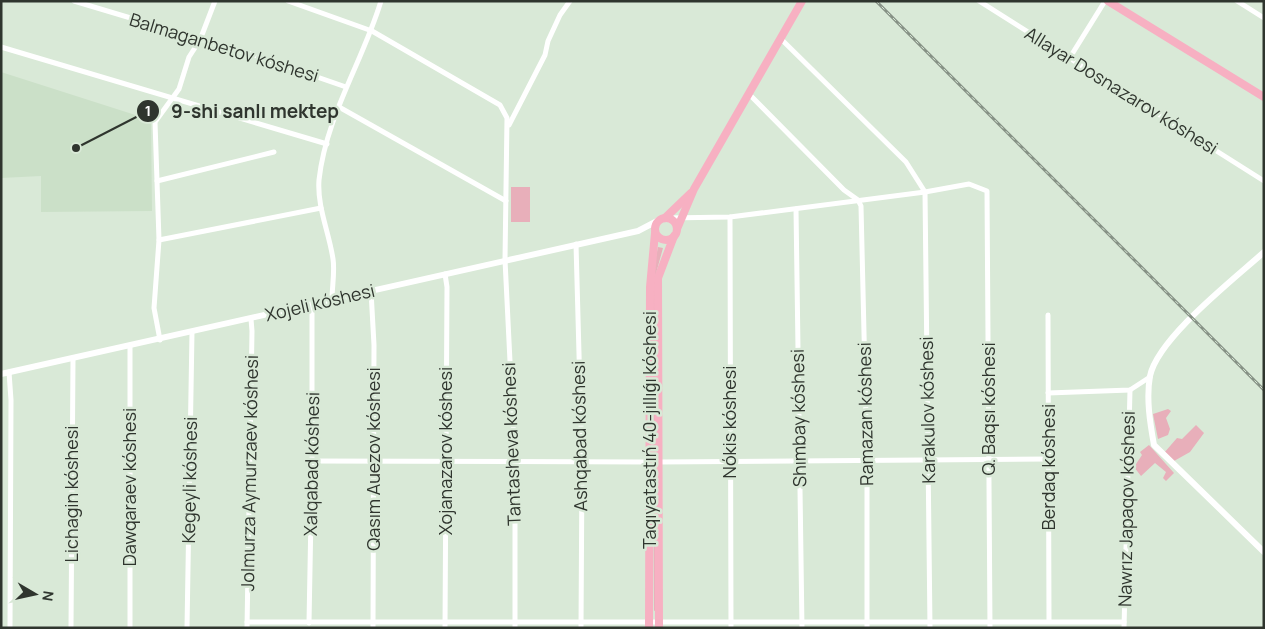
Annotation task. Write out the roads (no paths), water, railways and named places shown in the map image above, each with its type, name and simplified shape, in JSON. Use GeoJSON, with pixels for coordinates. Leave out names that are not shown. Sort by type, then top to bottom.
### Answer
{"type":"FeatureCollection","features":[{"type":"Feature","properties":{"kind":"main road"},"geometry":{"type":"LineString","coordinates":[[694,189],[655,226],[655,234],[664,240],[675,233],[694,189],[802,1]]}},
{"type":"Feature","properties":{"kind":"main road"},"geometry":{"type":"LineString","coordinates":[[1106,1],[1264,97]]}},
{"type":"Feature","properties":{"kind":"main road"},"geometry":{"type":"LineString","coordinates":[[664,219],[673,221],[675,233]]}},
{"type":"Feature","properties":{"kind":"main road","name":"Taqıyatastıń 40-jıllıǵı kóshesi"},"geometry":{"type":"LineString","coordinates":[[659,625],[658,278],[675,233]]}},
{"type":"Feature","properties":{"kind":"main road","name":"Taqıyatastıń 40-jıllıǵı kóshesi"},"geometry":{"type":"LineString","coordinates":[[649,625],[650,287],[655,234]]}},
{"type":"Feature","properties":{"kind":"street","name":"Balmaganbetov kóshesi"},"geometry":{"type":"LineString","coordinates":[[74,1],[251,54],[346,87]]}},
{"type":"Feature","properties":{"kind":"street"},"geometry":{"type":"LineString","coordinates":[[160,340],[154,308],[159,240],[155,122],[174,99],[189,57],[200,40],[215,1]]}},
{"type":"Feature","properties":{"kind":"street"},"geometry":{"type":"LineString","coordinates":[[288,1],[372,31],[500,104],[507,118],[507,128]]}},
{"type":"Feature","properties":{"kind":"street"},"geometry":{"type":"LineString","coordinates":[[332,300],[333,260],[321,208],[319,181],[327,144],[346,87],[372,31],[382,1]]}},
{"type":"Feature","properties":{"kind":"street"},"geometry":{"type":"LineString","coordinates":[[507,128],[546,55],[548,41],[560,15],[570,1]]}},
{"type":"Feature","properties":{"kind":"street","name":"Allayar Dosnazarov kóshesi"},"geometry":{"type":"LineString","coordinates":[[979,1],[1264,181]]}},
{"type":"Feature","properties":{"kind":"street"},"geometry":{"type":"LineString","coordinates":[[1069,59],[1106,1]]}},
{"type":"Feature","properties":{"kind":"street"},"geometry":{"type":"LineString","coordinates":[[1237,1],[1264,18]]}},
{"type":"Feature","properties":{"kind":"street"},"geometry":{"type":"LineString","coordinates":[[638,231],[664,219],[730,217],[925,192],[906,162],[780,38]]}},
{"type":"Feature","properties":{"kind":"street"},"geometry":{"type":"LineString","coordinates":[[1,47],[327,144]]}},
{"type":"Feature","properties":{"kind":"street"},"geometry":{"type":"LineString","coordinates":[[749,94],[844,190],[858,200]]}},
{"type":"Feature","properties":{"kind":"street"},"geometry":{"type":"LineString","coordinates":[[339,107],[506,201]]}},
{"type":"Feature","properties":{"kind":"street","name":"Tantasheva kóshesi"},"geometry":{"type":"LineString","coordinates":[[507,128],[505,260],[515,463],[515,626]]}},
{"type":"Feature","properties":{"kind":"street"},"geometry":{"type":"LineString","coordinates":[[157,181],[274,152]]}},
{"type":"Feature","properties":{"kind":"street","name":"Q. Baqsı kóshesi"},"geometry":{"type":"LineString","coordinates":[[925,192],[969,184],[987,191],[990,628]]}},
{"type":"Feature","properties":{"kind":"street","name":"Karakulov kóshesi"},"geometry":{"type":"LineString","coordinates":[[925,192],[930,625]]}},
{"type":"Feature","properties":{"kind":"street","name":"Ramazan kóshesi"},"geometry":{"type":"LineString","coordinates":[[858,200],[861,206],[867,460],[867,625]]}},
{"type":"Feature","properties":{"kind":"street"},"geometry":{"type":"LineString","coordinates":[[159,240],[321,208]]}},
{"type":"Feature","properties":{"kind":"street","name":"Shımbay kóshesi"},"geometry":{"type":"LineString","coordinates":[[796,209],[802,625]]}},
{"type":"Feature","properties":{"kind":"street","name":"Nókis kóshesi"},"geometry":{"type":"LineString","coordinates":[[730,217],[729,461],[731,625]]}},
{"type":"Feature","properties":{"kind":"street"},"geometry":{"type":"LineString","coordinates":[[638,231],[655,234]]}},
{"type":"Feature","properties":{"kind":"street","name":"Xojeli kóshesi"},"geometry":{"type":"LineString","coordinates":[[1,374],[73,360],[638,231]]}},
{"type":"Feature","properties":{"kind":"street","name":"Ashqabad kóshesi"},"geometry":{"type":"LineString","coordinates":[[576,244],[582,463],[581,625]]}},
{"type":"Feature","properties":{"kind":"street"},"geometry":{"type":"LineString","coordinates":[[1048,393],[1130,390],[1150,376],[1162,350],[1192,318],[1264,252]]}},
{"type":"Feature","properties":{"kind":"street","name":"Xojanazarov kóshesi"},"geometry":{"type":"LineString","coordinates":[[444,274],[447,287],[445,626]]}},
{"type":"Feature","properties":{"kind":"street","name":"Qasım Auezov kóshesi"},"geometry":{"type":"LineString","coordinates":[[371,291],[374,345],[373,626]]}},
{"type":"Feature","properties":{"kind":"street","name":"Xalqabad kóshesi"},"geometry":{"type":"LineString","coordinates":[[309,623],[312,305]]}},
{"type":"Feature","properties":{"kind":"street","name":"Berdaq kóshesi"},"geometry":{"type":"LineString","coordinates":[[1048,314],[1049,620]]}},
{"type":"Feature","properties":{"kind":"street","name":"Jolmurza Aymurzaev kóshesi"},"geometry":{"type":"LineString","coordinates":[[247,625],[251,319]]}},
{"type":"Feature","properties":{"kind":"street","name":"Kegeyli kóshesi"},"geometry":{"type":"LineString","coordinates":[[187,628],[192,332]]}},
{"type":"Feature","properties":{"kind":"street","name":"Dawqaraev kóshesi"},"geometry":{"type":"LineString","coordinates":[[130,347],[130,628]]}},
{"type":"Feature","properties":{"kind":"street","name":"Lichagin kóshesi"},"geometry":{"type":"LineString","coordinates":[[71,628],[73,360]]}},
{"type":"Feature","properties":{"kind":"street"},"geometry":{"type":"LineString","coordinates":[[9,372],[11,400],[10,628]]}},
{"type":"Feature","properties":{"kind":"street","name":"Nawrız Japaqov kóshesi"},"geometry":{"type":"LineString","coordinates":[[1150,376],[1150,422],[1154,445],[1264,552]]}},
{"type":"Feature","properties":{"kind":"street","name":"Nawrız Japaqov kóshesi"},"geometry":{"type":"LineString","coordinates":[[1124,625],[1130,390]]}},
{"type":"Feature","properties":{"kind":"street"},"geometry":{"type":"LineString","coordinates":[[659,462],[1048,459]]}},
{"type":"Feature","properties":{"kind":"street"},"geometry":{"type":"LineString","coordinates":[[312,461],[650,462]]}},
{"type":"Feature","properties":{"kind":"street"},"geometry":{"type":"LineString","coordinates":[[247,625],[309,623],[373,626],[930,625],[990,620],[1049,620],[1124,625]]}},
{"type":"Feature","properties":{"kind":"railway"},"geometry":{"type":"LineString","coordinates":[[876,1],[1264,390]]}},
{"type":"Feature","properties":{"kind":"place","name":"9-shi sanlı mektep"},"geometry":{"type":"Point","coordinates":[76,148]}}]}
